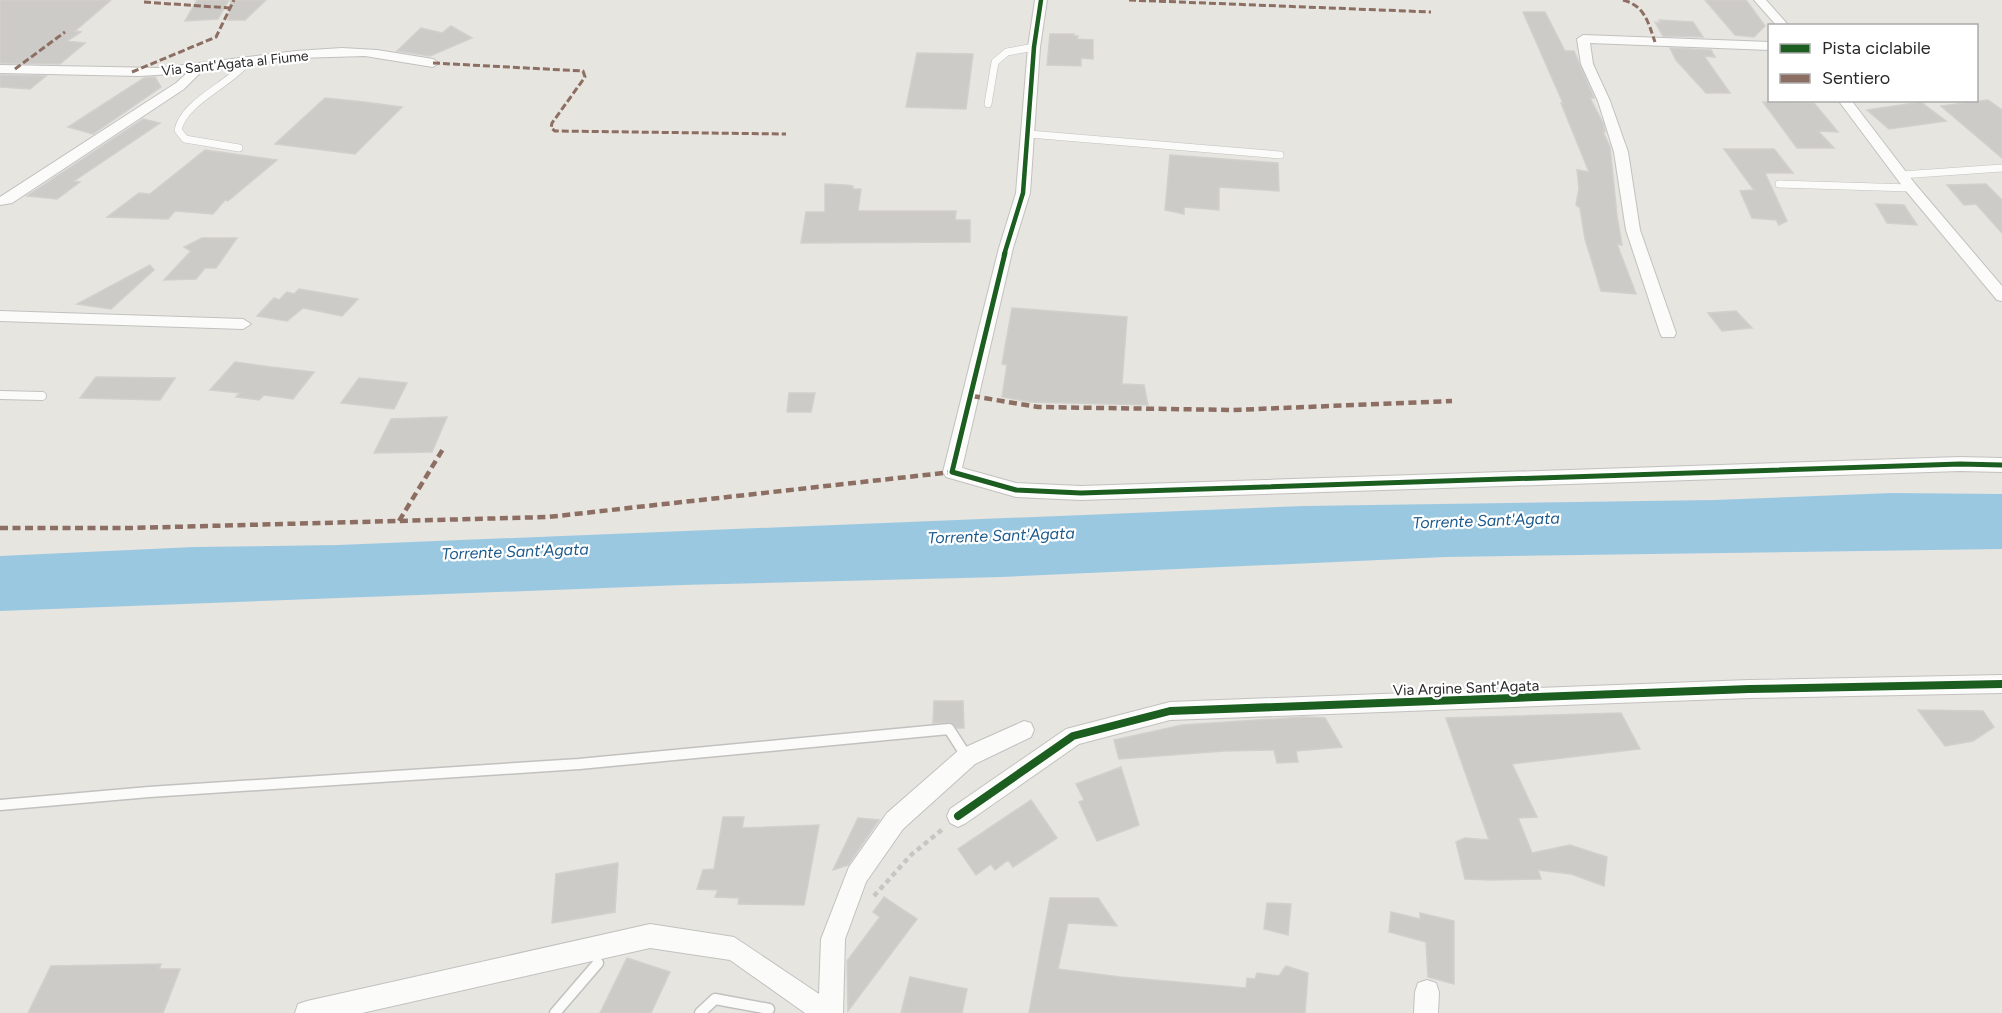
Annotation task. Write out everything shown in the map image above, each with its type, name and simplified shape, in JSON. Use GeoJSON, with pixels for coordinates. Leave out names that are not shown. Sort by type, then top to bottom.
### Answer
{"type":"FeatureCollection","features":[{"type":"Feature","properties":{"kind":"street"},"geometry":{"type":"LineString","coordinates":[[1041,0],[1034,47],[1023,193],[1006,248],[952,472],[1016,490],[1081,493],[1948,464],[2002,465]]}},
{"type":"Feature","properties":{"kind":"street"},"geometry":{"type":"LineString","coordinates":[[1761,0],[1782,24]]}},
{"type":"Feature","properties":{"kind":"street"},"geometry":{"type":"LineString","coordinates":[[1668,333],[1633,230],[1621,153],[1604,101],[1587,64],[1583,39],[1768,46]]}},
{"type":"Feature","properties":{"kind":"street","name":"Via Sant'Agata al Fiume"},"geometry":{"type":"LineString","coordinates":[[0,69],[132,72],[196,70],[341,51],[367,52],[433,63]]}},
{"type":"Feature","properties":{"kind":"street"},"geometry":{"type":"LineString","coordinates":[[0,201],[7,200],[171,92],[193,76],[196,70]]}},
{"type":"Feature","properties":{"kind":"street"},"geometry":{"type":"LineString","coordinates":[[1846,102],[1911,188],[1999,289]]}},
{"type":"Feature","properties":{"kind":"street"},"geometry":{"type":"LineString","coordinates":[[0,316],[243,324]]}},
{"type":"Feature","properties":{"kind":"street","name":"Via Argine Sant'Agata"},"geometry":{"type":"LineString","coordinates":[[958,816],[1073,736],[1170,711],[1749,689],[2002,684]]}},
{"type":"Feature","properties":{"kind":"street"},"geometry":{"type":"LineString","coordinates":[[831,1013],[833,939],[856,875],[895,821],[967,757],[1024,729]]}},
{"type":"Feature","properties":{"kind":"street"},"geometry":{"type":"LineString","coordinates":[[307,1013],[650,936],[734,949],[826,1013]]}},
{"type":"Feature","properties":{"kind":"lane"},"geometry":{"type":"LineString","coordinates":[[988,105],[998,55],[1010,49],[1034,47]]}},
{"type":"Feature","properties":{"kind":"lane"},"geometry":{"type":"LineString","coordinates":[[239,148],[185,139],[178,134],[176,128],[179,118],[237,76],[245,69],[248,62]]}},
{"type":"Feature","properties":{"kind":"lane"},"geometry":{"type":"LineString","coordinates":[[1029,134],[1280,155]]}},
{"type":"Feature","properties":{"kind":"lane"},"geometry":{"type":"LineString","coordinates":[[1901,175],[2002,168]]}},
{"type":"Feature","properties":{"kind":"lane"},"geometry":{"type":"LineString","coordinates":[[1779,184],[1911,188]]}},
{"type":"Feature","properties":{"kind":"lane"},"geometry":{"type":"LineString","coordinates":[[0,395],[42,396]]}},
{"type":"Feature","properties":{"kind":"lane"},"geometry":{"type":"LineString","coordinates":[[0,805],[149,792],[579,764],[949,729],[967,757]]}},
{"type":"Feature","properties":{"kind":"lane"},"geometry":{"type":"LineString","coordinates":[[555,1013],[598,963]]}},
{"type":"Feature","properties":{"kind":"lane"},"geometry":{"type":"LineString","coordinates":[[700,1013],[716,999],[769,1009]]}},
{"type":"Feature","properties":{"kind":"path"},"geometry":{"type":"LineString","coordinates":[[869,901],[911,855],[958,816]]}},
{"type":"Feature","properties":{"kind":"water","name":"Torrente Sant'Agata"},"geometry":{"type":"Polygon","coordinates":[[[1892,493],[2002,494],[2002,549],[1445,557],[1002,577],[682,585],[0,611],[0,556],[194,547],[338,545],[1304,506],[1714,500],[1892,493]]]}},
{"type":"Feature","properties":{"kind":"building"},"geometry":{"type":"Polygon","coordinates":[[[0,0],[111,0],[75,31],[81,32],[67,41],[85,43],[60,64],[0,63],[0,0]]]}},
{"type":"Feature","properties":{"kind":"building"},"geometry":{"type":"Polygon","coordinates":[[[197,0],[229,0],[218,19],[185,21],[197,0]]]}},
{"type":"Feature","properties":{"kind":"building"},"geometry":{"type":"Polygon","coordinates":[[[231,0],[266,0],[245,20],[228,20],[231,0]]]}},
{"type":"Feature","properties":{"kind":"building"},"geometry":{"type":"Polygon","coordinates":[[[1705,0],[1746,0],[1765,26],[1754,37],[1735,35],[1705,0]]]}},
{"type":"Feature","properties":{"kind":"building"},"geometry":{"type":"Polygon","coordinates":[[[1523,12],[1545,12],[1565,51],[1574,51],[1594,98],[1590,98],[1603,123],[1605,132],[1603,132],[1610,147],[1622,245],[1617,244],[1636,294],[1601,291],[1585,239],[1580,208],[1576,205],[1579,188],[1577,170],[1589,172],[1561,103],[1563,103],[1523,12]]]}},
{"type":"Feature","properties":{"kind":"building"},"geometry":{"type":"Polygon","coordinates":[[[1659,20],[1693,22],[1703,37],[1663,36],[1655,22],[1660,23],[1659,20]]]}},
{"type":"Feature","properties":{"kind":"building"},"geometry":{"type":"Polygon","coordinates":[[[451,26],[472,38],[430,56],[397,51],[421,28],[442,33],[451,26]]]}},
{"type":"Feature","properties":{"kind":"building"},"geometry":{"type":"Polygon","coordinates":[[[1050,34],[1074,34],[1073,36],[1078,36],[1077,39],[1093,40],[1093,59],[1081,58],[1081,66],[1047,65],[1050,34]]]}},
{"type":"Feature","properties":{"kind":"building"},"geometry":{"type":"Polygon","coordinates":[[[1670,48],[1711,50],[1715,57],[1704,56],[1730,93],[1706,93],[1676,60],[1670,48]]]}},
{"type":"Feature","properties":{"kind":"building"},"geometry":{"type":"Polygon","coordinates":[[[917,53],[973,54],[966,109],[906,107],[917,53]]]}},
{"type":"Feature","properties":{"kind":"building"},"geometry":{"type":"Polygon","coordinates":[[[0,75],[46,76],[30,89],[0,87],[0,75]]]}},
{"type":"Feature","properties":{"kind":"building"},"geometry":{"type":"Polygon","coordinates":[[[155,77],[161,87],[93,134],[68,127],[144,78],[155,77]]]}},
{"type":"Feature","properties":{"kind":"building"},"geometry":{"type":"Polygon","coordinates":[[[325,98],[402,107],[355,154],[275,144],[325,98]]]}},
{"type":"Feature","properties":{"kind":"building"},"geometry":{"type":"Polygon","coordinates":[[[1988,100],[2002,110],[2002,158],[1941,106],[1988,100]]]}},
{"type":"Feature","properties":{"kind":"building"},"geometry":{"type":"Polygon","coordinates":[[[1763,102],[1814,103],[1838,132],[1818,131],[1834,148],[1797,148],[1763,102]]]}},
{"type":"Feature","properties":{"kind":"building"},"geometry":{"type":"Polygon","coordinates":[[[1921,102],[1946,121],[1889,129],[1867,110],[1921,102]]]}},
{"type":"Feature","properties":{"kind":"building"},"geometry":{"type":"Polygon","coordinates":[[[143,119],[160,123],[74,181],[80,182],[57,199],[27,196],[143,119]]]}},
{"type":"Feature","properties":{"kind":"building"},"geometry":{"type":"Polygon","coordinates":[[[1724,149],[1774,149],[1793,173],[1765,173],[1787,221],[1779,225],[1776,220],[1752,218],[1740,191],[1754,190],[1724,149]]]}},
{"type":"Feature","properties":{"kind":"building"},"geometry":{"type":"Polygon","coordinates":[[[205,150],[277,160],[228,201],[225,200],[213,214],[175,211],[168,219],[107,217],[139,193],[150,194],[205,150]]]}},
{"type":"Feature","properties":{"kind":"building"},"geometry":{"type":"Polygon","coordinates":[[[1170,155],[1278,163],[1279,191],[1219,187],[1219,210],[1184,207],[1184,214],[1165,210],[1170,155]]]}},
{"type":"Feature","properties":{"kind":"building"},"geometry":{"type":"Polygon","coordinates":[[[825,184],[846,185],[853,186],[853,189],[861,189],[858,211],[956,211],[955,220],[970,220],[970,242],[801,243],[806,212],[825,212],[825,184]]]}},
{"type":"Feature","properties":{"kind":"building"},"geometry":{"type":"Polygon","coordinates":[[[1986,184],[2002,200],[2002,233],[1976,204],[1964,205],[1947,185],[1986,184]]]}},
{"type":"Feature","properties":{"kind":"building"},"geometry":{"type":"Polygon","coordinates":[[[1876,204],[1904,205],[1917,225],[1887,223],[1876,204]]]}},
{"type":"Feature","properties":{"kind":"building"},"geometry":{"type":"Polygon","coordinates":[[[202,238],[237,238],[216,268],[205,268],[196,279],[164,280],[191,251],[184,247],[202,238]]]}},
{"type":"Feature","properties":{"kind":"building"},"geometry":{"type":"Polygon","coordinates":[[[150,265],[154,270],[111,309],[77,304],[150,265]]]}},
{"type":"Feature","properties":{"kind":"building"},"geometry":{"type":"Polygon","coordinates":[[[299,289],[358,299],[342,316],[303,308],[287,321],[257,316],[274,298],[279,300],[287,292],[294,294],[299,289]]]}},
{"type":"Feature","properties":{"kind":"building"},"geometry":{"type":"Polygon","coordinates":[[[1012,308],[1127,317],[1122,384],[1144,385],[1148,405],[1030,402],[1002,397],[1007,365],[1002,364],[1012,308]]]}},
{"type":"Feature","properties":{"kind":"building"},"geometry":{"type":"Polygon","coordinates":[[[1736,311],[1752,328],[1722,331],[1708,313],[1736,311]]]}},
{"type":"Feature","properties":{"kind":"building"},"geometry":{"type":"Polygon","coordinates":[[[235,362],[314,372],[293,399],[264,395],[259,400],[236,397],[240,393],[210,390],[235,362]]]}},
{"type":"Feature","properties":{"kind":"building"},"geometry":{"type":"Polygon","coordinates":[[[96,377],[175,378],[160,400],[80,398],[96,377]]]}},
{"type":"Feature","properties":{"kind":"building"},"geometry":{"type":"Polygon","coordinates":[[[359,378],[407,383],[394,409],[341,403],[359,378]]]}},
{"type":"Feature","properties":{"kind":"building"},"geometry":{"type":"Polygon","coordinates":[[[789,393],[815,393],[811,412],[787,412],[789,393]]]}},
{"type":"Feature","properties":{"kind":"building"},"geometry":{"type":"Polygon","coordinates":[[[447,417],[432,452],[374,453],[391,419],[447,417]]]}},
{"type":"Feature","properties":{"kind":"building"},"geometry":{"type":"Polygon","coordinates":[[[934,701],[963,701],[964,728],[957,728],[949,722],[933,723],[934,701]]]}},
{"type":"Feature","properties":{"kind":"building"},"geometry":{"type":"Polygon","coordinates":[[[1918,710],[1983,711],[1994,727],[1973,741],[1945,746],[1918,710]]]}},
{"type":"Feature","properties":{"kind":"building"},"geometry":{"type":"Polygon","coordinates":[[[1621,713],[1640,749],[1512,764],[1537,817],[1518,818],[1532,853],[1570,845],[1607,857],[1604,886],[1571,874],[1538,870],[1541,879],[1465,879],[1456,842],[1465,838],[1489,840],[1446,718],[1621,713]]]}},
{"type":"Feature","properties":{"kind":"building"},"geometry":{"type":"Polygon","coordinates":[[[1303,717],[1325,718],[1342,747],[1296,751],[1298,762],[1277,763],[1274,750],[1224,751],[1119,759],[1114,740],[1182,725],[1303,717]]]}},
{"type":"Feature","properties":{"kind":"building"},"geometry":{"type":"Polygon","coordinates":[[[1121,767],[1139,825],[1097,841],[1079,802],[1084,800],[1076,784],[1121,767]]]}},
{"type":"Feature","properties":{"kind":"building"},"geometry":{"type":"Polygon","coordinates":[[[1031,800],[1057,838],[1013,867],[1008,860],[995,870],[991,864],[976,875],[958,849],[1031,800]]]}},
{"type":"Feature","properties":{"kind":"building"},"geometry":{"type":"Polygon","coordinates":[[[723,817],[744,817],[742,828],[819,825],[804,905],[738,904],[739,898],[715,897],[718,890],[697,889],[703,870],[714,869],[723,817]]]}},
{"type":"Feature","properties":{"kind":"building"},"geometry":{"type":"Polygon","coordinates":[[[858,818],[879,820],[848,865],[833,870],[858,818]]]}},
{"type":"Feature","properties":{"kind":"building"},"geometry":{"type":"Polygon","coordinates":[[[618,863],[615,912],[552,923],[556,874],[618,863]]]}},
{"type":"Feature","properties":{"kind":"building"},"geometry":{"type":"Polygon","coordinates":[[[884,897],[917,919],[848,1011],[847,961],[880,917],[873,912],[884,897]]]}},
{"type":"Feature","properties":{"kind":"building"},"geometry":{"type":"Polygon","coordinates":[[[1050,898],[1098,898],[1117,926],[1068,923],[1058,969],[1246,988],[1247,978],[1255,979],[1257,973],[1279,976],[1286,966],[1308,973],[1305,1013],[1029,1013],[1050,898]]]}},
{"type":"Feature","properties":{"kind":"building"},"geometry":{"type":"Polygon","coordinates":[[[1267,903],[1291,904],[1288,935],[1264,929],[1267,903]]]}},
{"type":"Feature","properties":{"kind":"building"},"geometry":{"type":"Polygon","coordinates":[[[1391,912],[1420,919],[1420,913],[1454,921],[1454,984],[1428,977],[1426,942],[1389,932],[1391,912]]]}},
{"type":"Feature","properties":{"kind":"building"},"geometry":{"type":"Polygon","coordinates":[[[627,958],[670,972],[651,1013],[600,1013],[627,958]]]}},
{"type":"Feature","properties":{"kind":"building"},"geometry":{"type":"Polygon","coordinates":[[[161,964],[159,969],[180,969],[163,1013],[28,1013],[51,966],[161,964]]]}},
{"type":"Feature","properties":{"kind":"building"},"geometry":{"type":"Polygon","coordinates":[[[910,977],[967,989],[962,1013],[901,1013],[910,977]]]}},
{"type":"Feature","properties":{"kind":"marked path"},"geometry":{"type":"LineString","coordinates":[[132,72],[216,37],[234,0]]}},
{"type":"Feature","properties":{"kind":"marked path"},"geometry":{"type":"LineString","coordinates":[[1129,0],[1431,12]]}},
{"type":"Feature","properties":{"kind":"marked path"},"geometry":{"type":"LineString","coordinates":[[1623,0],[1637,5],[1642,10],[1655,42]]}},
{"type":"Feature","properties":{"kind":"marked path"},"geometry":{"type":"LineString","coordinates":[[144,2],[230,8]]}},
{"type":"Feature","properties":{"kind":"marked path"},"geometry":{"type":"LineString","coordinates":[[15,69],[65,32]]}},
{"type":"Feature","properties":{"kind":"marked path"},"geometry":{"type":"LineString","coordinates":[[433,63],[583,71],[585,77],[552,123],[551,128],[555,131],[786,134]]}},
{"type":"Feature","properties":{"kind":"marked path"},"geometry":{"type":"LineString","coordinates":[[972,396],[1038,407],[1233,410],[1452,401]]}},
{"type":"Feature","properties":{"kind":"marked path"},"geometry":{"type":"LineString","coordinates":[[399,521],[443,449]]}},
{"type":"Feature","properties":{"kind":"marked path"},"geometry":{"type":"LineString","coordinates":[[0,528],[131,528],[548,517],[952,472]]}},
{"type":"Feature","properties":{"kind":"cycle path"},"geometry":{"type":"LineString","coordinates":[[1041,0],[1034,47],[1023,193],[1006,248],[952,472],[1016,490],[1081,493],[1960,464],[2002,465]]}},
{"type":"Feature","properties":{"kind":"cycle path"},"geometry":{"type":"LineString","coordinates":[[958,816],[1073,736],[1170,711],[1749,689],[2002,684]]}}]}
